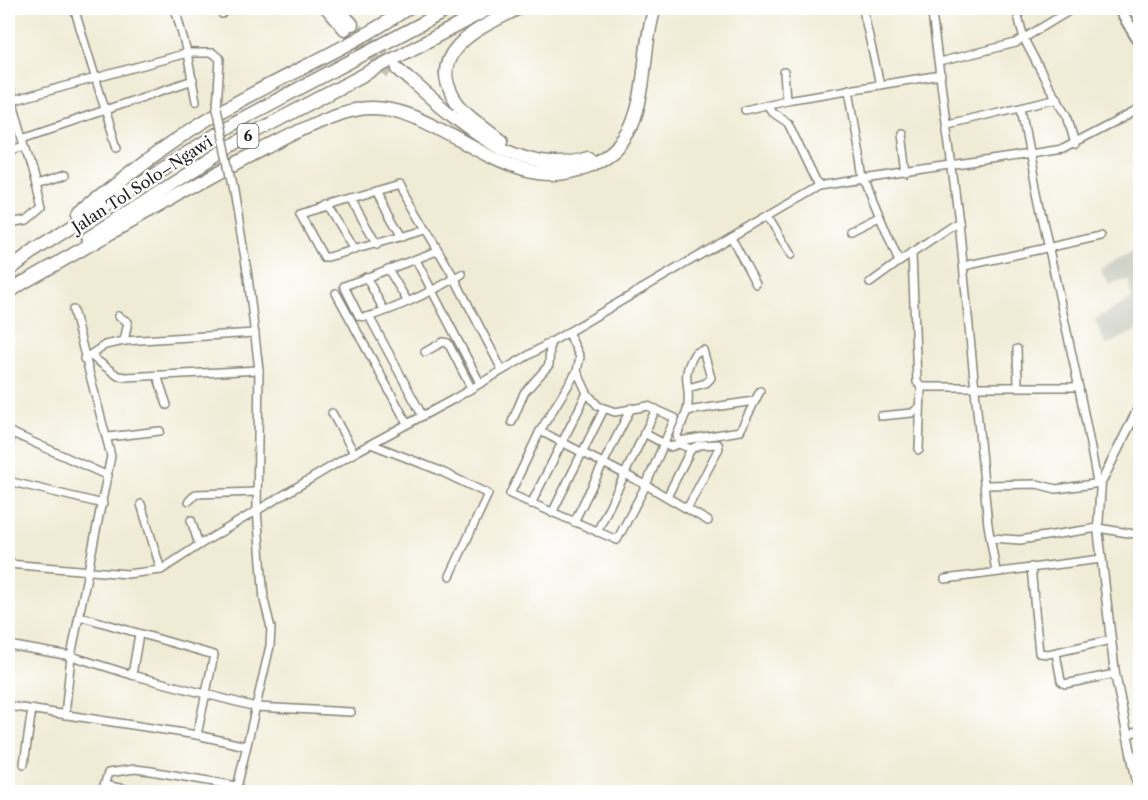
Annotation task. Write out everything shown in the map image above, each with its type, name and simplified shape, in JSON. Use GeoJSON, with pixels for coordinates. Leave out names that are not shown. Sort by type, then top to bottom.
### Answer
{"type":"FeatureCollection","features":[{"type":"Feature","properties":{"kind":"highway"},"geometry":{"type":"LineString","coordinates":[[327,8],[348,27],[337,8]]}},
{"type":"Feature","properties":{"kind":"highway"},"geometry":{"type":"LineString","coordinates":[[37,249],[155,155],[211,118],[384,24],[408,8]]}},
{"type":"Feature","properties":{"kind":"highway","name":"Jalan Tol Solo–Ngawi"},"geometry":{"type":"LineString","coordinates":[[8,271],[37,249],[234,123],[451,8]]}},
{"type":"Feature","properties":{"kind":"highway","name":"Jalan Tol Solo–Ngawi"},"geometry":{"type":"LineString","coordinates":[[8,293],[142,202],[242,139],[490,8]]}},
{"type":"Feature","properties":{"kind":"highway"},"geometry":{"type":"LineString","coordinates":[[519,8],[469,34],[459,43],[447,67],[447,82],[454,99],[520,156]]}},
{"type":"Feature","properties":{"kind":"highway"},"geometry":{"type":"LineString","coordinates":[[507,163],[430,108],[394,72],[499,147],[529,160],[558,165],[590,158],[615,139],[635,92],[647,8]]}},
{"type":"Feature","properties":{"kind":"highway"},"geometry":{"type":"LineString","coordinates":[[19,285],[213,175],[322,121],[361,108],[394,111],[414,118],[481,154],[536,172],[562,175],[583,169],[613,152],[631,126],[641,96],[655,8]]}},
{"type":"Feature","properties":{"kind":"main road"},"geometry":{"type":"LineString","coordinates":[[1119,8],[1140,41]]}},
{"type":"Feature","properties":{"kind":"street"},"geometry":{"type":"LineString","coordinates":[[74,8],[93,77],[117,148]]}},
{"type":"Feature","properties":{"kind":"street"},"geometry":{"type":"LineString","coordinates":[[175,8],[187,53],[196,102]]}},
{"type":"Feature","properties":{"kind":"street"},"geometry":{"type":"LineString","coordinates":[[1016,8],[1024,39],[1048,85],[1067,114],[1075,145]]}},
{"type":"Feature","properties":{"kind":"street"},"geometry":{"type":"LineString","coordinates":[[939,62],[1024,39],[1074,8]]}},
{"type":"Feature","properties":{"kind":"street"},"geometry":{"type":"LineString","coordinates":[[863,10],[880,85]]}},
{"type":"Feature","properties":{"kind":"street"},"geometry":{"type":"LineString","coordinates":[[932,14],[960,222],[985,485],[996,572]]}},
{"type":"Feature","properties":{"kind":"street"},"geometry":{"type":"LineString","coordinates":[[10,101],[187,53],[213,53],[220,59],[216,108],[233,185],[259,370],[257,510],[264,600],[271,628],[270,646],[236,789],[135,769],[108,773],[103,789],[140,792]]}},
{"type":"Feature","properties":{"kind":"street"},"geometry":{"type":"LineString","coordinates":[[784,72],[786,100]]}},
{"type":"Feature","properties":{"kind":"street"},"geometry":{"type":"LineString","coordinates":[[745,110],[786,100],[941,75]]}},
{"type":"Feature","properties":{"kind":"street"},"geometry":{"type":"LineString","coordinates":[[8,151],[24,142],[193,80]]}},
{"type":"Feature","properties":{"kind":"street"},"geometry":{"type":"LineString","coordinates":[[8,84],[10,101],[24,142],[41,210],[27,220],[8,223]]}},
{"type":"Feature","properties":{"kind":"street"},"geometry":{"type":"LineString","coordinates":[[849,89],[864,179],[899,262]]}},
{"type":"Feature","properties":{"kind":"street"},"geometry":{"type":"LineString","coordinates":[[948,124],[1058,98]]}},
{"type":"Feature","properties":{"kind":"street"},"geometry":{"type":"LineString","coordinates":[[768,106],[772,112],[788,123],[818,186]]}},
{"type":"Feature","properties":{"kind":"street"},"geometry":{"type":"LineString","coordinates":[[1022,107],[1047,249],[1099,483],[1098,528],[1115,674],[1138,792]]}},
{"type":"Feature","properties":{"kind":"street"},"geometry":{"type":"LineString","coordinates":[[8,564],[142,574],[161,570],[354,453],[480,383],[818,186],[1029,156],[1075,145],[1140,109]]}},
{"type":"Feature","properties":{"kind":"street"},"geometry":{"type":"LineString","coordinates":[[902,133],[907,174]]}},
{"type":"Feature","properties":{"kind":"street"},"geometry":{"type":"LineString","coordinates":[[36,185],[64,176]]}},
{"type":"Feature","properties":{"kind":"street"},"geometry":{"type":"LineString","coordinates":[[425,230],[323,257],[300,214],[400,184],[502,370]]}},
{"type":"Feature","properties":{"kind":"street"},"geometry":{"type":"LineString","coordinates":[[376,192],[402,237]]}},
{"type":"Feature","properties":{"kind":"street"},"geometry":{"type":"LineString","coordinates":[[351,199],[377,244]]}},
{"type":"Feature","properties":{"kind":"street"},"geometry":{"type":"LineString","coordinates":[[327,205],[354,250]]}},
{"type":"Feature","properties":{"kind":"street"},"geometry":{"type":"LineString","coordinates":[[768,216],[791,255]]}},
{"type":"Feature","properties":{"kind":"street"},"geometry":{"type":"LineString","coordinates":[[851,231],[879,217]]}},
{"type":"Feature","properties":{"kind":"street"},"geometry":{"type":"LineString","coordinates":[[870,283],[960,222]]}},
{"type":"Feature","properties":{"kind":"street"},"geometry":{"type":"LineString","coordinates":[[964,266],[1101,236]]}},
{"type":"Feature","properties":{"kind":"street"},"geometry":{"type":"LineString","coordinates":[[731,237],[756,284]]}},
{"type":"Feature","properties":{"kind":"street"},"geometry":{"type":"LineString","coordinates":[[437,252],[345,286],[362,318],[408,302],[462,274]]}},
{"type":"Feature","properties":{"kind":"street"},"geometry":{"type":"LineString","coordinates":[[912,254],[917,382],[921,387],[919,450]]}},
{"type":"Feature","properties":{"kind":"street"},"geometry":{"type":"LineString","coordinates":[[416,260],[480,383]]}},
{"type":"Feature","properties":{"kind":"street"},"geometry":{"type":"LineString","coordinates":[[388,269],[408,302]]}},
{"type":"Feature","properties":{"kind":"street"},"geometry":{"type":"LineString","coordinates":[[366,277],[384,310]]}},
{"type":"Feature","properties":{"kind":"street"},"geometry":{"type":"LineString","coordinates":[[336,293],[407,423]]}},
{"type":"Feature","properties":{"kind":"street"},"geometry":{"type":"LineString","coordinates":[[65,715],[71,656],[111,456],[108,437],[73,310]]}},
{"type":"Feature","properties":{"kind":"street"},"geometry":{"type":"LineString","coordinates":[[118,316],[128,321],[124,341]]}},
{"type":"Feature","properties":{"kind":"street"},"geometry":{"type":"LineString","coordinates":[[371,320],[422,416]]}},
{"type":"Feature","properties":{"kind":"street"},"geometry":{"type":"LineString","coordinates":[[568,332],[580,357],[577,370],[540,432],[510,494],[615,540],[620,539],[675,418],[643,406],[615,412],[604,409],[586,391],[577,370]]}},
{"type":"Feature","properties":{"kind":"street"},"geometry":{"type":"LineString","coordinates":[[87,358],[105,345],[124,341],[255,333]]}},
{"type":"Feature","properties":{"kind":"street"},"geometry":{"type":"LineString","coordinates":[[425,352],[443,342],[448,343],[471,388]]}},
{"type":"Feature","properties":{"kind":"street"},"geometry":{"type":"LineString","coordinates":[[512,422],[524,393],[549,365],[550,342]]}},
{"type":"Feature","properties":{"kind":"street"},"geometry":{"type":"LineString","coordinates":[[1017,349],[1018,386]]}},
{"type":"Feature","properties":{"kind":"street"},"geometry":{"type":"LineString","coordinates":[[688,388],[706,383],[711,378],[703,350],[695,353],[685,372],[688,388],[687,411],[677,435],[679,442],[691,449]]}},
{"type":"Feature","properties":{"kind":"street"},"geometry":{"type":"LineString","coordinates":[[87,358],[118,376],[259,370]]}},
{"type":"Feature","properties":{"kind":"street"},"geometry":{"type":"LineString","coordinates":[[157,375],[167,405]]}},
{"type":"Feature","properties":{"kind":"street"},"geometry":{"type":"LineString","coordinates":[[568,384],[586,391]]}},
{"type":"Feature","properties":{"kind":"street"},"geometry":{"type":"LineString","coordinates":[[921,387],[975,385],[1079,387]]}},
{"type":"Feature","properties":{"kind":"street"},"geometry":{"type":"LineString","coordinates":[[531,504],[586,391]]}},
{"type":"Feature","properties":{"kind":"street"},"geometry":{"type":"LineString","coordinates":[[644,434],[673,447],[679,442],[740,430],[745,426],[760,391]]}},
{"type":"Feature","properties":{"kind":"street"},"geometry":{"type":"LineString","coordinates":[[687,411],[754,401]]}},
{"type":"Feature","properties":{"kind":"street"},"geometry":{"type":"LineString","coordinates":[[1099,483],[1140,405]]}},
{"type":"Feature","properties":{"kind":"street"},"geometry":{"type":"LineString","coordinates":[[881,416],[912,413],[920,407]]}},
{"type":"Feature","properties":{"kind":"street"},"geometry":{"type":"LineString","coordinates":[[574,522],[631,408]]}},
{"type":"Feature","properties":{"kind":"street"},"geometry":{"type":"LineString","coordinates":[[552,513],[604,409]]}},
{"type":"Feature","properties":{"kind":"street"},"geometry":{"type":"LineString","coordinates":[[597,532],[656,409]]}},
{"type":"Feature","properties":{"kind":"street"},"geometry":{"type":"LineString","coordinates":[[332,413],[354,453]]}},
{"type":"Feature","properties":{"kind":"street"},"geometry":{"type":"LineString","coordinates":[[108,437],[160,431]]}},
{"type":"Feature","properties":{"kind":"street"},"geometry":{"type":"LineString","coordinates":[[8,453],[9,432],[108,476]]}},
{"type":"Feature","properties":{"kind":"street"},"geometry":{"type":"LineString","coordinates":[[540,432],[646,485],[708,521]]}},
{"type":"Feature","properties":{"kind":"street"},"geometry":{"type":"LineString","coordinates":[[667,497],[691,449],[708,443],[719,446],[687,509]]}},
{"type":"Feature","properties":{"kind":"street"},"geometry":{"type":"LineString","coordinates":[[371,444],[438,470],[488,494],[450,576]]}},
{"type":"Feature","properties":{"kind":"street"},"geometry":{"type":"LineString","coordinates":[[8,481],[103,504]]}},
{"type":"Feature","properties":{"kind":"street"},"geometry":{"type":"LineString","coordinates":[[985,485],[1037,484],[1056,489],[1099,483]]}},
{"type":"Feature","properties":{"kind":"street"},"geometry":{"type":"LineString","coordinates":[[189,501],[196,494],[257,492]]}},
{"type":"Feature","properties":{"kind":"street"},"geometry":{"type":"LineString","coordinates":[[141,504],[161,570]]}},
{"type":"Feature","properties":{"kind":"street"},"geometry":{"type":"LineString","coordinates":[[191,520],[199,545]]}},
{"type":"Feature","properties":{"kind":"street"},"geometry":{"type":"LineString","coordinates":[[991,538],[1020,540],[1098,528],[1140,535]]}},
{"type":"Feature","properties":{"kind":"street"},"geometry":{"type":"LineString","coordinates":[[945,579],[1101,559]]}},
{"type":"Feature","properties":{"kind":"street"},"geometry":{"type":"LineString","coordinates":[[1031,567],[1039,653],[1056,653],[1111,640]]}},
{"type":"Feature","properties":{"kind":"street"},"geometry":{"type":"LineString","coordinates":[[79,616],[214,655],[197,735]]}},
{"type":"Feature","properties":{"kind":"street"},"geometry":{"type":"LineString","coordinates":[[132,675],[140,634]]}},
{"type":"Feature","properties":{"kind":"street"},"geometry":{"type":"LineString","coordinates":[[8,645],[71,656],[132,675],[256,707],[351,712]]}},
{"type":"Feature","properties":{"kind":"street"},"geometry":{"type":"LineString","coordinates":[[1056,653],[1061,681],[1065,684],[1115,674]]}},
{"type":"Feature","properties":{"kind":"street"},"geometry":{"type":"LineString","coordinates":[[8,718],[9,706],[197,735],[246,746]]}},
{"type":"Feature","properties":{"kind":"street"},"geometry":{"type":"LineString","coordinates":[[24,764],[32,709]]}},
{"type":"Feature","properties":{"kind":"street"},"geometry":{"type":"LineString","coordinates":[[1127,735],[1140,730]]}},
{"type":"Feature","properties":{"kind":"shaded area"},"geometry":{"type":"Polygon","coordinates":[[[1140,248],[1140,329],[1106,345],[1095,319],[1132,299],[1127,279],[1108,284],[1100,268],[1140,248]]]}},
{"type":"Feature","properties":{"kind":"tunnel"},"geometry":{"type":"LineString","coordinates":[[345,29],[391,74]]}},
{"type":"Feature","properties":{"kind":"tunnel"},"geometry":{"type":"LineString","coordinates":[[357,29],[396,67]]}}]}
